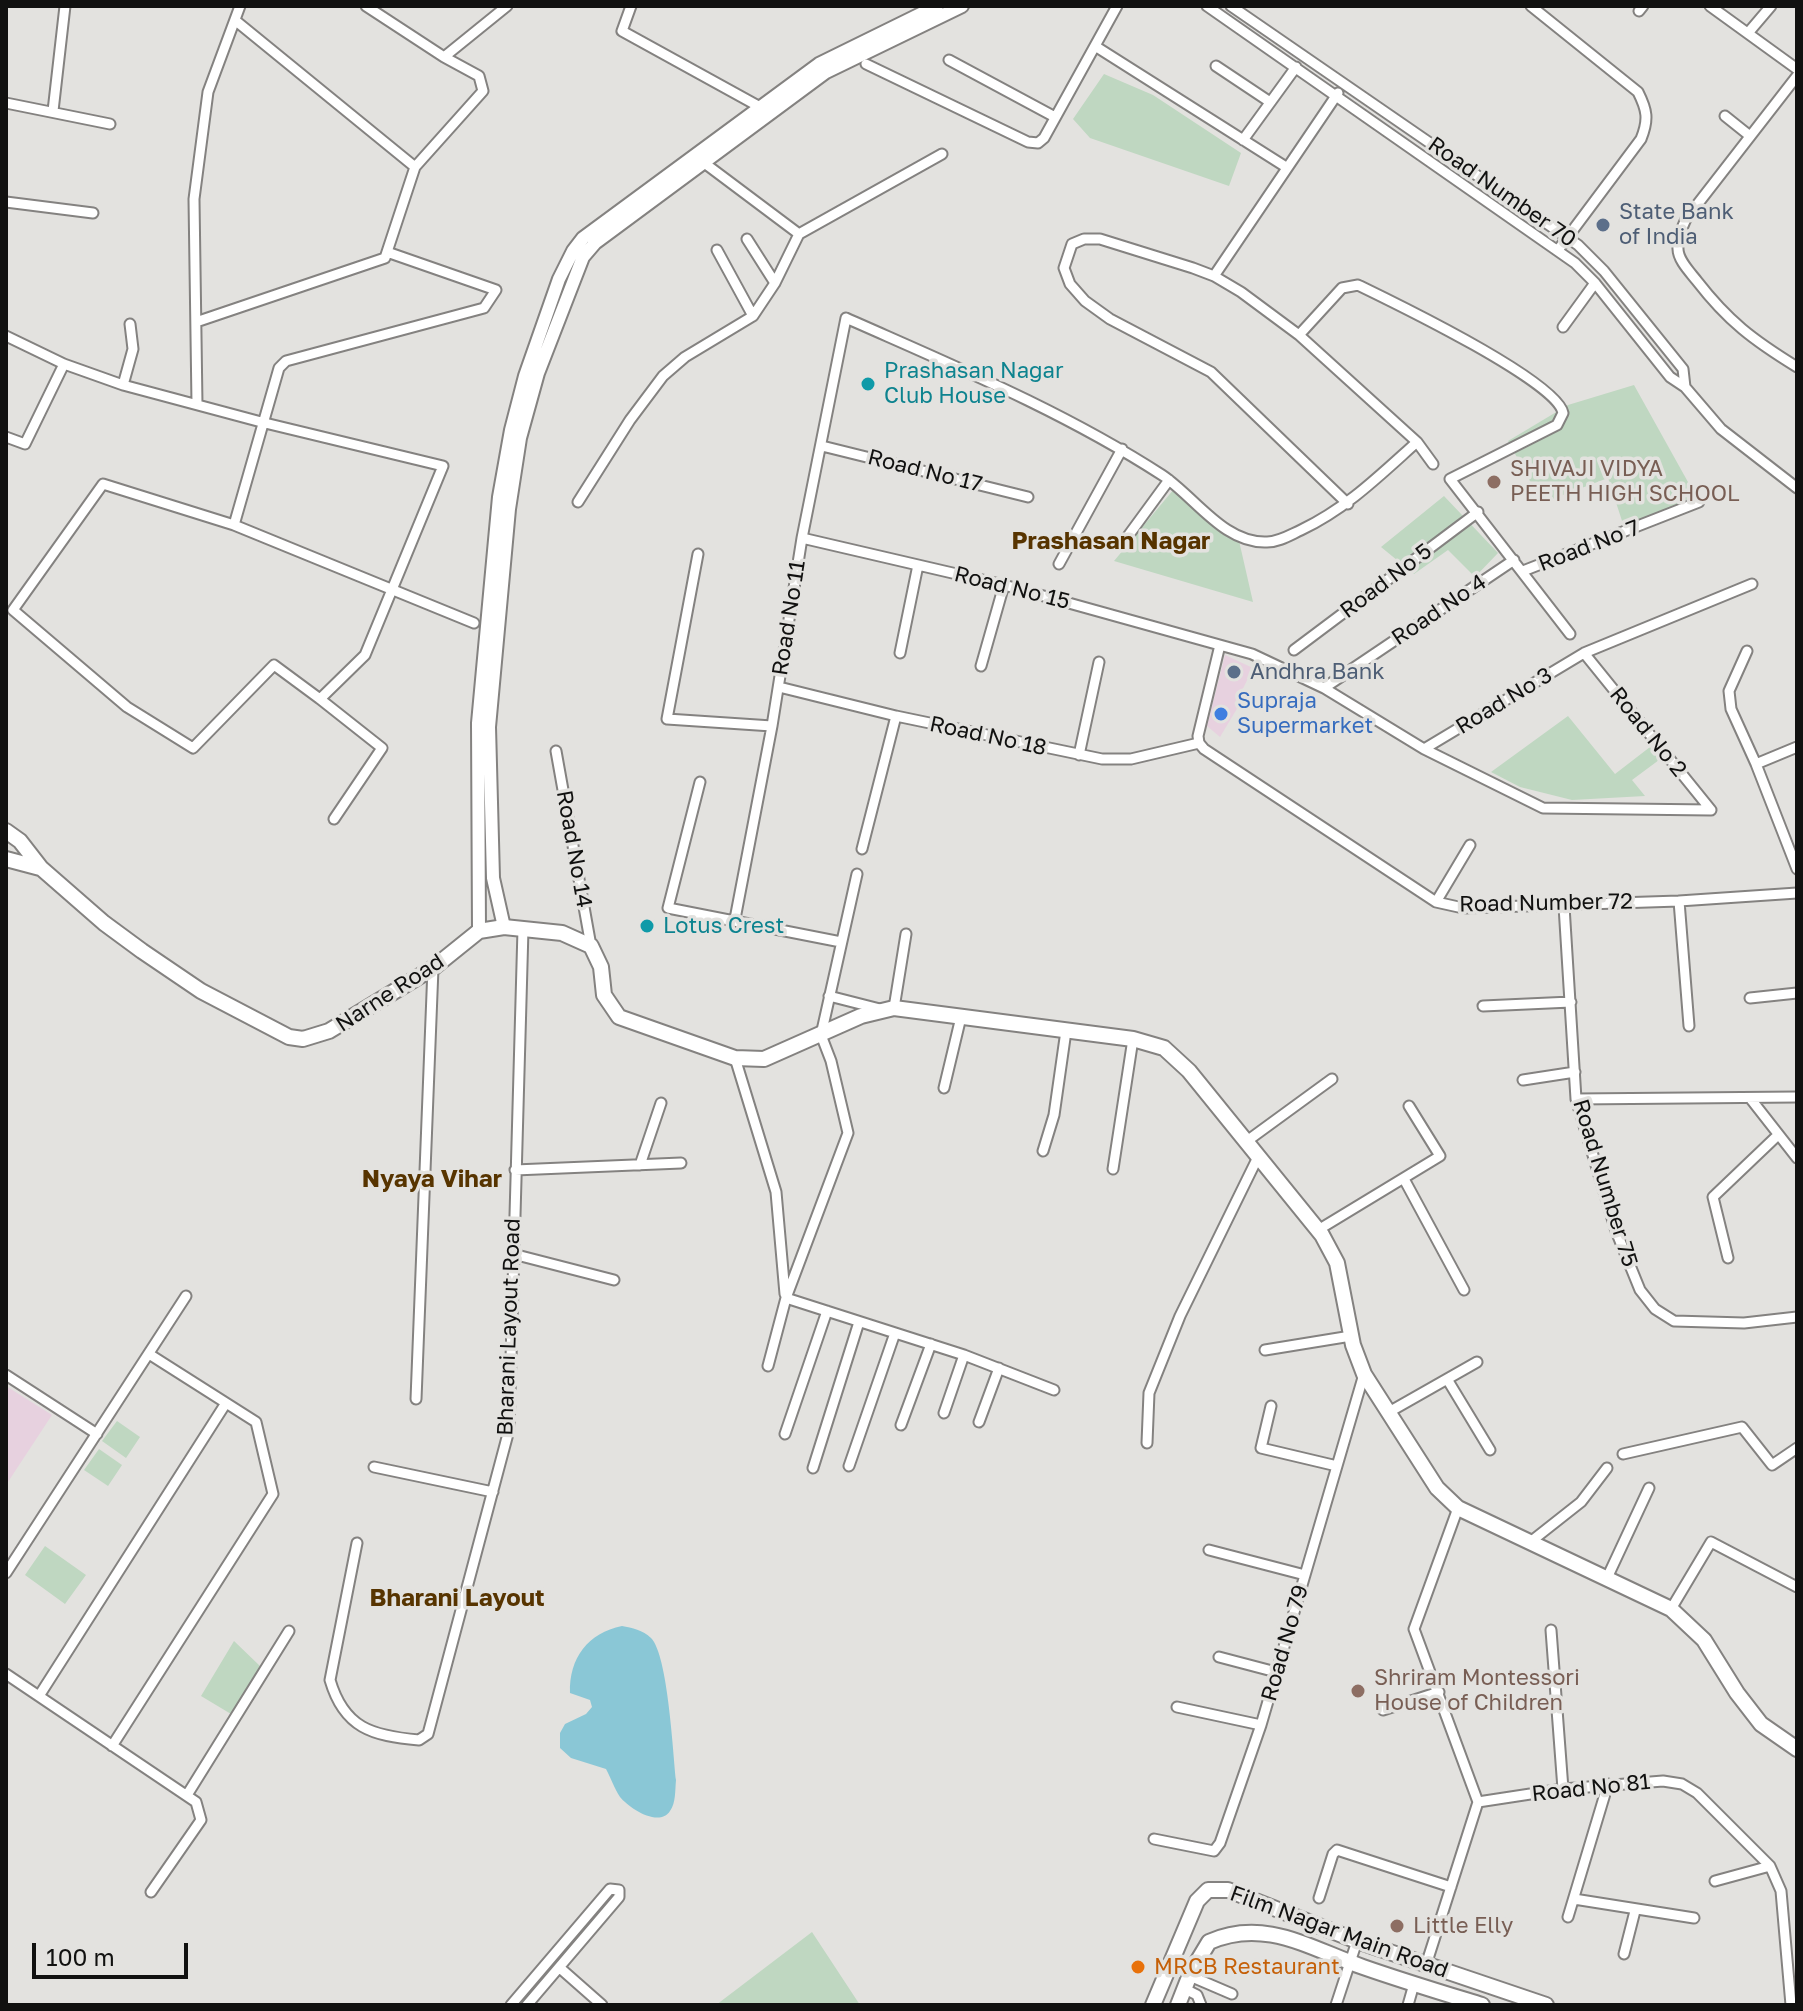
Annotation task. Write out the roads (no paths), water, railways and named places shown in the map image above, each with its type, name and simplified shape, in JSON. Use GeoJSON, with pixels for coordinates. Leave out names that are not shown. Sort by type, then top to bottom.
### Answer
{"type":"FeatureCollection","features":[{"type":"Feature","properties":{"kind":"main road","name":"Narne Road"},"geometry":{"type":"LineString","coordinates":[[6,831],[20,841],[41,868],[104,923],[142,951],[201,991],[289,1037],[303,1039],[329,1031],[433,968],[479,931],[504,927],[562,933],[591,946]]}},
{"type":"Feature","properties":{"kind":"main road","name":"Narne Road"},"geometry":{"type":"LineString","coordinates":[[6,859],[41,868]]}},
{"type":"Feature","properties":{"kind":"main road"},"geometry":{"type":"LineString","coordinates":[[591,946],[601,967],[604,995],[619,1017],[735,1058],[764,1059],[861,1016],[889,1009],[1133,1039],[1164,1048],[1189,1071],[1318,1230],[1337,1263],[1351,1336],[1364,1374],[1437,1488],[1458,1508],[1671,1609],[1704,1640],[1737,1693],[1761,1724],[1797,1749]]}},
{"type":"Feature","properties":{"kind":"main road","name":"Film Nagar Main Road"},"geometry":{"type":"LineString","coordinates":[[1153,2005],[1197,1901],[1208,1890],[1228,1890],[1357,1941],[1546,2005]]}},
{"type":"Feature","properties":{"kind":"main road","name":"Film Nagar Main Road"},"geometry":{"type":"LineString","coordinates":[[1178,2005],[1209,1942],[1240,1931],[1266,1933],[1298,1941],[1350,1963],[1482,2005]]}},
{"type":"Feature","properties":{"kind":"street"},"geometry":{"type":"LineString","coordinates":[[53,111],[65,6]]}},
{"type":"Feature","properties":{"kind":"street"},"geometry":{"type":"LineString","coordinates":[[197,404],[194,199],[208,92],[240,6]]}},
{"type":"Feature","properties":{"kind":"street"},"geometry":{"type":"LineString","coordinates":[[196,322],[385,258],[415,167],[483,91],[479,76],[366,6]]}},
{"type":"Feature","properties":{"kind":"street"},"geometry":{"type":"LineString","coordinates":[[444,57],[507,6]]}},
{"type":"Feature","properties":{"kind":"street"},"geometry":{"type":"LineString","coordinates":[[631,6],[622,31],[760,107]]}},
{"type":"Feature","properties":{"kind":"street"},"geometry":{"type":"LineString","coordinates":[[504,927],[493,878],[489,727],[509,509],[527,409],[558,317],[588,249],[760,107],[819,64],[937,6]]}},
{"type":"Feature","properties":{"kind":"street"},"geometry":{"type":"LineString","coordinates":[[479,931],[478,723],[495,529],[518,401],[559,279],[578,244],[698,158],[826,72],[962,6]]}},
{"type":"Feature","properties":{"kind":"street"},"geometry":{"type":"LineString","coordinates":[[866,64],[1034,143],[1044,138],[1117,6]]}},
{"type":"Feature","properties":{"kind":"street"},"geometry":{"type":"LineString","coordinates":[[1207,6],[1558,250],[1595,283],[1670,377],[1685,387]]}},
{"type":"Feature","properties":{"kind":"street","name":"Road Number 70"},"geometry":{"type":"LineString","coordinates":[[1231,6],[1568,237],[1604,271],[1683,369],[1685,387],[1721,429],[1797,488]]}},
{"type":"Feature","properties":{"kind":"street"},"geometry":{"type":"LineString","coordinates":[[1531,6],[1638,92],[1647,111],[1647,124],[1641,139],[1558,250]]}},
{"type":"Feature","properties":{"kind":"street"},"geometry":{"type":"LineString","coordinates":[[1710,6],[1797,69]]}},
{"type":"Feature","properties":{"kind":"street"},"geometry":{"type":"LineString","coordinates":[[1748,33],[1771,6]]}},
{"type":"Feature","properties":{"kind":"street"},"geometry":{"type":"LineString","coordinates":[[236,21],[415,167]]}},
{"type":"Feature","properties":{"kind":"street"},"geometry":{"type":"LineString","coordinates":[[1095,46],[1286,167]]}},
{"type":"Feature","properties":{"kind":"street"},"geometry":{"type":"LineString","coordinates":[[949,60],[1055,117]]}},
{"type":"Feature","properties":{"kind":"street"},"geometry":{"type":"LineString","coordinates":[[1216,66],[1270,102]]}},
{"type":"Feature","properties":{"kind":"street"},"geometry":{"type":"LineString","coordinates":[[1243,140],[1296,67]]}},
{"type":"Feature","properties":{"kind":"street"},"geometry":{"type":"LineString","coordinates":[[1797,76],[1686,219],[1677,252],[1720,311],[1741,331],[1797,367]]}},
{"type":"Feature","properties":{"kind":"street"},"geometry":{"type":"LineString","coordinates":[[1214,276],[1345,84]]}},
{"type":"Feature","properties":{"kind":"street"},"geometry":{"type":"LineString","coordinates":[[6,103],[110,124]]}},
{"type":"Feature","properties":{"kind":"street"},"geometry":{"type":"LineString","coordinates":[[1725,116],[1750,136]]}},
{"type":"Feature","properties":{"kind":"street"},"geometry":{"type":"LineString","coordinates":[[578,502],[630,420],[663,376],[685,357],[753,316],[775,283],[799,234],[942,154]]}},
{"type":"Feature","properties":{"kind":"street"},"geometry":{"type":"LineString","coordinates":[[698,158],[799,234]]}},
{"type":"Feature","properties":{"kind":"street"},"geometry":{"type":"LineString","coordinates":[[6,202],[93,213]]}},
{"type":"Feature","properties":{"kind":"street"},"geometry":{"type":"LineString","coordinates":[[747,239],[775,283]]}},
{"type":"Feature","properties":{"kind":"street"},"geometry":{"type":"LineString","coordinates":[[1348,504],[1211,372],[1110,319],[1085,301],[1070,284],[1064,268],[1072,244],[1084,239],[1100,239],[1214,276],[1241,292],[1299,335],[1417,442],[1433,464]]}},
{"type":"Feature","properties":{"kind":"street"},"geometry":{"type":"LineString","coordinates":[[717,250],[753,316]]}},
{"type":"Feature","properties":{"kind":"street"},"geometry":{"type":"LineString","coordinates":[[234,525],[279,368],[286,361],[484,308],[496,290],[387,252]]}},
{"type":"Feature","properties":{"kind":"street"},"geometry":{"type":"LineString","coordinates":[[1563,327],[1595,283]]}},
{"type":"Feature","properties":{"kind":"street"},"geometry":{"type":"LineString","coordinates":[[1299,335],[1342,288],[1358,285],[1507,363],[1528,376],[1563,407],[1562,418],[1557,425],[1450,479],[1570,634]]}},
{"type":"Feature","properties":{"kind":"street","name":"Road No 11"},"geometry":{"type":"LineString","coordinates":[[735,919],[779,687],[802,538],[846,318],[1042,406],[1122,449]]}},
{"type":"Feature","properties":{"kind":"street"},"geometry":{"type":"LineString","coordinates":[[123,385],[133,349],[130,324]]}},
{"type":"Feature","properties":{"kind":"street"},"geometry":{"type":"LineString","coordinates":[[6,336],[64,364],[123,385],[443,466],[365,655],[320,699]]}},
{"type":"Feature","properties":{"kind":"street"},"geometry":{"type":"LineString","coordinates":[[6,437],[25,444],[64,364]]}},
{"type":"Feature","properties":{"kind":"street"},"geometry":{"type":"LineString","coordinates":[[1059,564],[1122,449],[1169,480],[1237,537],[1252,542],[1271,542],[1283,539],[1348,504],[1417,442]]}},
{"type":"Feature","properties":{"kind":"street","name":"Road No 17"},"geometry":{"type":"LineString","coordinates":[[822,446],[1028,497]]}},
{"type":"Feature","properties":{"kind":"street"},"geometry":{"type":"LineString","coordinates":[[1128,536],[1169,480]]}},
{"type":"Feature","properties":{"kind":"street"},"geometry":{"type":"LineString","coordinates":[[334,819],[382,748],[274,665],[193,748],[127,707],[13,610],[103,484],[234,525],[474,623]]}},
{"type":"Feature","properties":{"kind":"street","name":"Road No 7"},"geometry":{"type":"LineString","coordinates":[[1523,571],[1699,502]]}},
{"type":"Feature","properties":{"kind":"street","name":"Road No 5"},"geometry":{"type":"LineString","coordinates":[[1294,650],[1478,512]]}},
{"type":"Feature","properties":{"kind":"street","name":"Road No 15"},"geometry":{"type":"LineString","coordinates":[[802,538],[1004,585],[1252,654],[1324,688],[1424,749],[1543,808],[1711,810]]}},
{"type":"Feature","properties":{"kind":"street"},"geometry":{"type":"LineString","coordinates":[[698,554],[667,719],[772,726]]}},
{"type":"Feature","properties":{"kind":"street","name":"Road No 4"},"geometry":{"type":"LineString","coordinates":[[1324,688],[1514,560]]}},
{"type":"Feature","properties":{"kind":"street"},"geometry":{"type":"LineString","coordinates":[[900,653],[918,565]]}},
{"type":"Feature","properties":{"kind":"street","name":"Road No 3"},"geometry":{"type":"LineString","coordinates":[[1424,749],[1584,653],[1752,584]]}},
{"type":"Feature","properties":{"kind":"street"},"geometry":{"type":"LineString","coordinates":[[981,666],[1004,585]]}},
{"type":"Feature","properties":{"kind":"street"},"geometry":{"type":"LineString","coordinates":[[1199,743],[1198,736],[1220,645]]}},
{"type":"Feature","properties":{"kind":"street"},"geometry":{"type":"LineString","coordinates":[[1747,651],[1729,691],[1731,709],[1794,854],[1797,869]]}},
{"type":"Feature","properties":{"kind":"street","name":"Road No 2"},"geometry":{"type":"LineString","coordinates":[[1584,653],[1711,810]]}},
{"type":"Feature","properties":{"kind":"street"},"geometry":{"type":"LineString","coordinates":[[1079,755],[1099,662]]}},
{"type":"Feature","properties":{"kind":"street","name":"Road No 18"},"geometry":{"type":"LineString","coordinates":[[779,687],[896,716],[1079,755],[1131,759],[1199,743]]}},
{"type":"Feature","properties":{"kind":"street"},"geometry":{"type":"LineString","coordinates":[[862,849],[896,716]]}},
{"type":"Feature","properties":{"kind":"street","name":"Road Number 72"},"geometry":{"type":"LineString","coordinates":[[1199,743],[1436,902],[1463,908],[1564,906],[1797,893]]}},
{"type":"Feature","properties":{"kind":"street"},"geometry":{"type":"LineString","coordinates":[[1756,764],[1797,747]]}},
{"type":"Feature","properties":{"kind":"street","name":"Road No 14"},"geometry":{"type":"LineString","coordinates":[[556,751],[591,946]]}},
{"type":"Feature","properties":{"kind":"street"},"geometry":{"type":"LineString","coordinates":[[700,782],[668,908],[841,942]]}},
{"type":"Feature","properties":{"kind":"street"},"geometry":{"type":"LineString","coordinates":[[1436,902],[1470,845]]}},
{"type":"Feature","properties":{"kind":"street"},"geometry":{"type":"LineString","coordinates":[[768,1366],[786,1298],[848,1133],[831,1061],[821,1035],[857,874]]}},
{"type":"Feature","properties":{"kind":"street"},"geometry":{"type":"LineString","coordinates":[[1679,901],[1689,1026]]}},
{"type":"Feature","properties":{"kind":"street","name":"Road Number 75"},"geometry":{"type":"LineString","coordinates":[[1564,906],[1576,1099],[1616,1231],[1640,1290],[1655,1309],[1674,1321],[1744,1323],[1797,1317]]}},
{"type":"Feature","properties":{"kind":"street","name":"Bharani Layout Road"},"geometry":{"type":"LineString","coordinates":[[357,1543],[330,1680],[336,1701],[348,1719],[384,1737],[419,1740],[428,1734],[509,1430],[523,929]]}},
{"type":"Feature","properties":{"kind":"street"},"geometry":{"type":"LineString","coordinates":[[829,996],[889,1009],[906,934]]}},
{"type":"Feature","properties":{"kind":"street"},"geometry":{"type":"LineString","coordinates":[[416,1399],[433,968]]}},
{"type":"Feature","properties":{"kind":"street"},"geometry":{"type":"LineString","coordinates":[[1750,998],[1797,993]]}},
{"type":"Feature","properties":{"kind":"street"},"geometry":{"type":"LineString","coordinates":[[1483,1006],[1571,1002]]}},
{"type":"Feature","properties":{"kind":"street"},"geometry":{"type":"LineString","coordinates":[[944,1088],[961,1017]]}},
{"type":"Feature","properties":{"kind":"street"},"geometry":{"type":"LineString","coordinates":[[1043,1151],[1054,1115],[1066,1031]]}},
{"type":"Feature","properties":{"kind":"street"},"geometry":{"type":"LineString","coordinates":[[1113,1169],[1133,1039]]}},
{"type":"Feature","properties":{"kind":"street"},"geometry":{"type":"LineString","coordinates":[[735,1058],[776,1192],[786,1298]]}},
{"type":"Feature","properties":{"kind":"street"},"geometry":{"type":"LineString","coordinates":[[1523,1080],[1575,1072]]}},
{"type":"Feature","properties":{"kind":"street"},"geometry":{"type":"LineString","coordinates":[[1247,1141],[1332,1079]]}},
{"type":"Feature","properties":{"kind":"street"},"geometry":{"type":"LineString","coordinates":[[1576,1099],[1797,1097]]}},
{"type":"Feature","properties":{"kind":"street"},"geometry":{"type":"LineString","coordinates":[[1750,1098],[1797,1158]]}},
{"type":"Feature","properties":{"kind":"street"},"geometry":{"type":"LineString","coordinates":[[640,1165],[661,1103]]}},
{"type":"Feature","properties":{"kind":"street"},"geometry":{"type":"LineString","coordinates":[[1318,1230],[1440,1156],[1409,1106]]}},
{"type":"Feature","properties":{"kind":"street"},"geometry":{"type":"LineString","coordinates":[[1728,1258],[1713,1197],[1778,1135]]}},
{"type":"Feature","properties":{"kind":"street"},"geometry":{"type":"LineString","coordinates":[[1147,1443],[1147,1410],[1154,1380],[1180,1316],[1259,1155]]}},
{"type":"Feature","properties":{"kind":"street"},"geometry":{"type":"LineString","coordinates":[[515,1170],[681,1163]]}},
{"type":"Feature","properties":{"kind":"street"},"geometry":{"type":"LineString","coordinates":[[1404,1179],[1464,1290]]}},
{"type":"Feature","properties":{"kind":"street"},"geometry":{"type":"LineString","coordinates":[[513,1254],[614,1280]]}},
{"type":"Feature","properties":{"kind":"street"},"geometry":{"type":"LineString","coordinates":[[6,1573],[186,1296]]}},
{"type":"Feature","properties":{"kind":"street"},"geometry":{"type":"LineString","coordinates":[[786,1298],[964,1355],[1054,1390]]}},
{"type":"Feature","properties":{"kind":"street"},"geometry":{"type":"LineString","coordinates":[[785,1434],[827,1311]]}},
{"type":"Feature","properties":{"kind":"street"},"geometry":{"type":"LineString","coordinates":[[813,1468],[859,1322]]}},
{"type":"Feature","properties":{"kind":"street"},"geometry":{"type":"LineString","coordinates":[[849,1466],[895,1333]]}},
{"type":"Feature","properties":{"kind":"street"},"geometry":{"type":"LineString","coordinates":[[1265,1350],[1351,1336]]}},
{"type":"Feature","properties":{"kind":"street"},"geometry":{"type":"LineString","coordinates":[[901,1425],[931,1344]]}},
{"type":"Feature","properties":{"kind":"street"},"geometry":{"type":"LineString","coordinates":[[112,1746],[273,1494],[256,1422],[149,1354]]}},
{"type":"Feature","properties":{"kind":"street"},"geometry":{"type":"LineString","coordinates":[[944,1413],[964,1355]]}},
{"type":"Feature","properties":{"kind":"street"},"geometry":{"type":"LineString","coordinates":[[1389,1412],[1477,1362]]}},
{"type":"Feature","properties":{"kind":"street"},"geometry":{"type":"LineString","coordinates":[[979,1422],[999,1368]]}},
{"type":"Feature","properties":{"kind":"street","name":"Road No 79"},"geometry":{"type":"LineString","coordinates":[[1154,1839],[1214,1851],[1220,1843],[1261,1725],[1364,1374]]}},
{"type":"Feature","properties":{"kind":"street"},"geometry":{"type":"LineString","coordinates":[[6,1375],[97,1434]]}},
{"type":"Feature","properties":{"kind":"street"},"geometry":{"type":"LineString","coordinates":[[1447,1379],[1490,1450]]}},
{"type":"Feature","properties":{"kind":"street"},"geometry":{"type":"LineString","coordinates":[[39,1696],[226,1403]]}},
{"type":"Feature","properties":{"kind":"street"},"geometry":{"type":"LineString","coordinates":[[1271,1406],[1261,1448],[1337,1466]]}},
{"type":"Feature","properties":{"kind":"street"},"geometry":{"type":"LineString","coordinates":[[1623,1454],[1742,1427],[1772,1465],[1797,1448]]}},
{"type":"Feature","properties":{"kind":"street"},"geometry":{"type":"LineString","coordinates":[[374,1467],[493,1492]]}},
{"type":"Feature","properties":{"kind":"street"},"geometry":{"type":"LineString","coordinates":[[1529,1543],[1581,1502],[1607,1468]]}},
{"type":"Feature","properties":{"kind":"street"},"geometry":{"type":"LineString","coordinates":[[1607,1578],[1649,1488]]}},
{"type":"Feature","properties":{"kind":"street"},"geometry":{"type":"LineString","coordinates":[[1426,1965],[1478,1802],[1414,1629],[1458,1508]]}},
{"type":"Feature","properties":{"kind":"street"},"geometry":{"type":"LineString","coordinates":[[1671,1609],[1711,1542],[1797,1587]]}},
{"type":"Feature","properties":{"kind":"street"},"geometry":{"type":"LineString","coordinates":[[1209,1550],[1305,1575]]}},
{"type":"Feature","properties":{"kind":"street"},"geometry":{"type":"LineString","coordinates":[[1551,1630],[1563,1789]]}},
{"type":"Feature","properties":{"kind":"street"},"geometry":{"type":"LineString","coordinates":[[187,1795],[289,1631]]}},
{"type":"Feature","properties":{"kind":"street"},"geometry":{"type":"LineString","coordinates":[[1219,1657],[1276,1672]]}},
{"type":"Feature","properties":{"kind":"street"},"geometry":{"type":"LineString","coordinates":[[6,1674],[196,1802],[201,1820],[151,1892]]}},
{"type":"Feature","properties":{"kind":"street"},"geometry":{"type":"LineString","coordinates":[[1383,1710],[1439,1692]]}},
{"type":"Feature","properties":{"kind":"street"},"geometry":{"type":"LineString","coordinates":[[1177,1707],[1261,1725]]}},
{"type":"Feature","properties":{"kind":"street","name":"Road No 81"},"geometry":{"type":"LineString","coordinates":[[1478,1802],[1563,1789],[1663,1781],[1682,1784],[1697,1793],[1770,1866],[1781,1891],[1791,2005]]}},
{"type":"Feature","properties":{"kind":"street"},"geometry":{"type":"LineString","coordinates":[[1568,1917],[1608,1784]]}},
{"type":"Feature","properties":{"kind":"street"},"geometry":{"type":"LineString","coordinates":[[1319,1898],[1337,1850],[1451,1887]]}},
{"type":"Feature","properties":{"kind":"street"},"geometry":{"type":"LineString","coordinates":[[1715,1881],[1770,1866]]}},
{"type":"Feature","properties":{"kind":"street"},"geometry":{"type":"LineString","coordinates":[[511,2005],[610,1889],[619,1890],[619,1897],[527,2005]]}},
{"type":"Feature","properties":{"kind":"street"},"geometry":{"type":"LineString","coordinates":[[1574,1899],[1694,1918]]}},
{"type":"Feature","properties":{"kind":"street"},"geometry":{"type":"LineString","coordinates":[[1624,1954],[1635,1911]]}},
{"type":"Feature","properties":{"kind":"street"},"geometry":{"type":"LineString","coordinates":[[1336,2005],[1357,1941]]}},
{"type":"Feature","properties":{"kind":"street"},"geometry":{"type":"LineString","coordinates":[[560,1968],[602,2005]]}},
{"type":"Feature","properties":{"kind":"street"},"geometry":{"type":"LineString","coordinates":[[1188,1983],[1232,1994]]}},
{"type":"Feature","properties":{"kind":"street"},"geometry":{"type":"LineString","coordinates":[[1188,1983],[1201,2005]]}},
{"type":"Feature","properties":{"kind":"street"},"geometry":{"type":"LineString","coordinates":[[1408,2005],[1414,1984]]}},
{"type":"Feature","properties":{"kind":"water"},"geometry":{"type":"Polygon","coordinates":[[[622,1626],[641,1631],[651,1638],[657,1648],[666,1683],[676,1780],[672,1808],[659,1818],[637,1811],[624,1801],[606,1769],[571,1758],[560,1748],[560,1733],[565,1724],[586,1714],[592,1707],[590,1700],[570,1693],[577,1658],[599,1634],[622,1626]]]}},
{"type":"Feature","properties":{"kind":"place","name":"State Bank of India"},"geometry":{"type":"Point","coordinates":[1603,225]}},
{"type":"Feature","properties":{"kind":"place","name":"Prashasan Nagar Club House"},"geometry":{"type":"Point","coordinates":[868,384]}},
{"type":"Feature","properties":{"kind":"place","name":"SHIVAJI VIDYA PEETH HIGH SCHOOL"},"geometry":{"type":"Point","coordinates":[1494,482]}},
{"type":"Feature","properties":{"kind":"place","name":"Andhra Bank"},"geometry":{"type":"Point","coordinates":[1234,672]}},
{"type":"Feature","properties":{"kind":"place","name":"Supraja Supermarket"},"geometry":{"type":"Point","coordinates":[1221,714]}},
{"type":"Feature","properties":{"kind":"place","name":"Lotus Crest"},"geometry":{"type":"Point","coordinates":[647,926]}},
{"type":"Feature","properties":{"kind":"place","name":"Shriram Montessori House of Children"},"geometry":{"type":"Point","coordinates":[1358,1691]}},
{"type":"Feature","properties":{"kind":"place","name":"Little Elly"},"geometry":{"type":"Point","coordinates":[1397,1926]}},
{"type":"Feature","properties":{"kind":"place","name":"MRCB Restaurant"},"geometry":{"type":"Point","coordinates":[1138,1967]}},
{"type":"Feature","properties":{"kind":"district","name":"Prashasan Nagar"},"geometry":{"type":"Point","coordinates":[1111,541]}},
{"type":"Feature","properties":{"kind":"district","name":"Nyaya Vihar"},"geometry":{"type":"Point","coordinates":[432,1179]}},
{"type":"Feature","properties":{"kind":"district","name":"Bharani Layout"},"geometry":{"type":"Point","coordinates":[457,1598]}}]}
